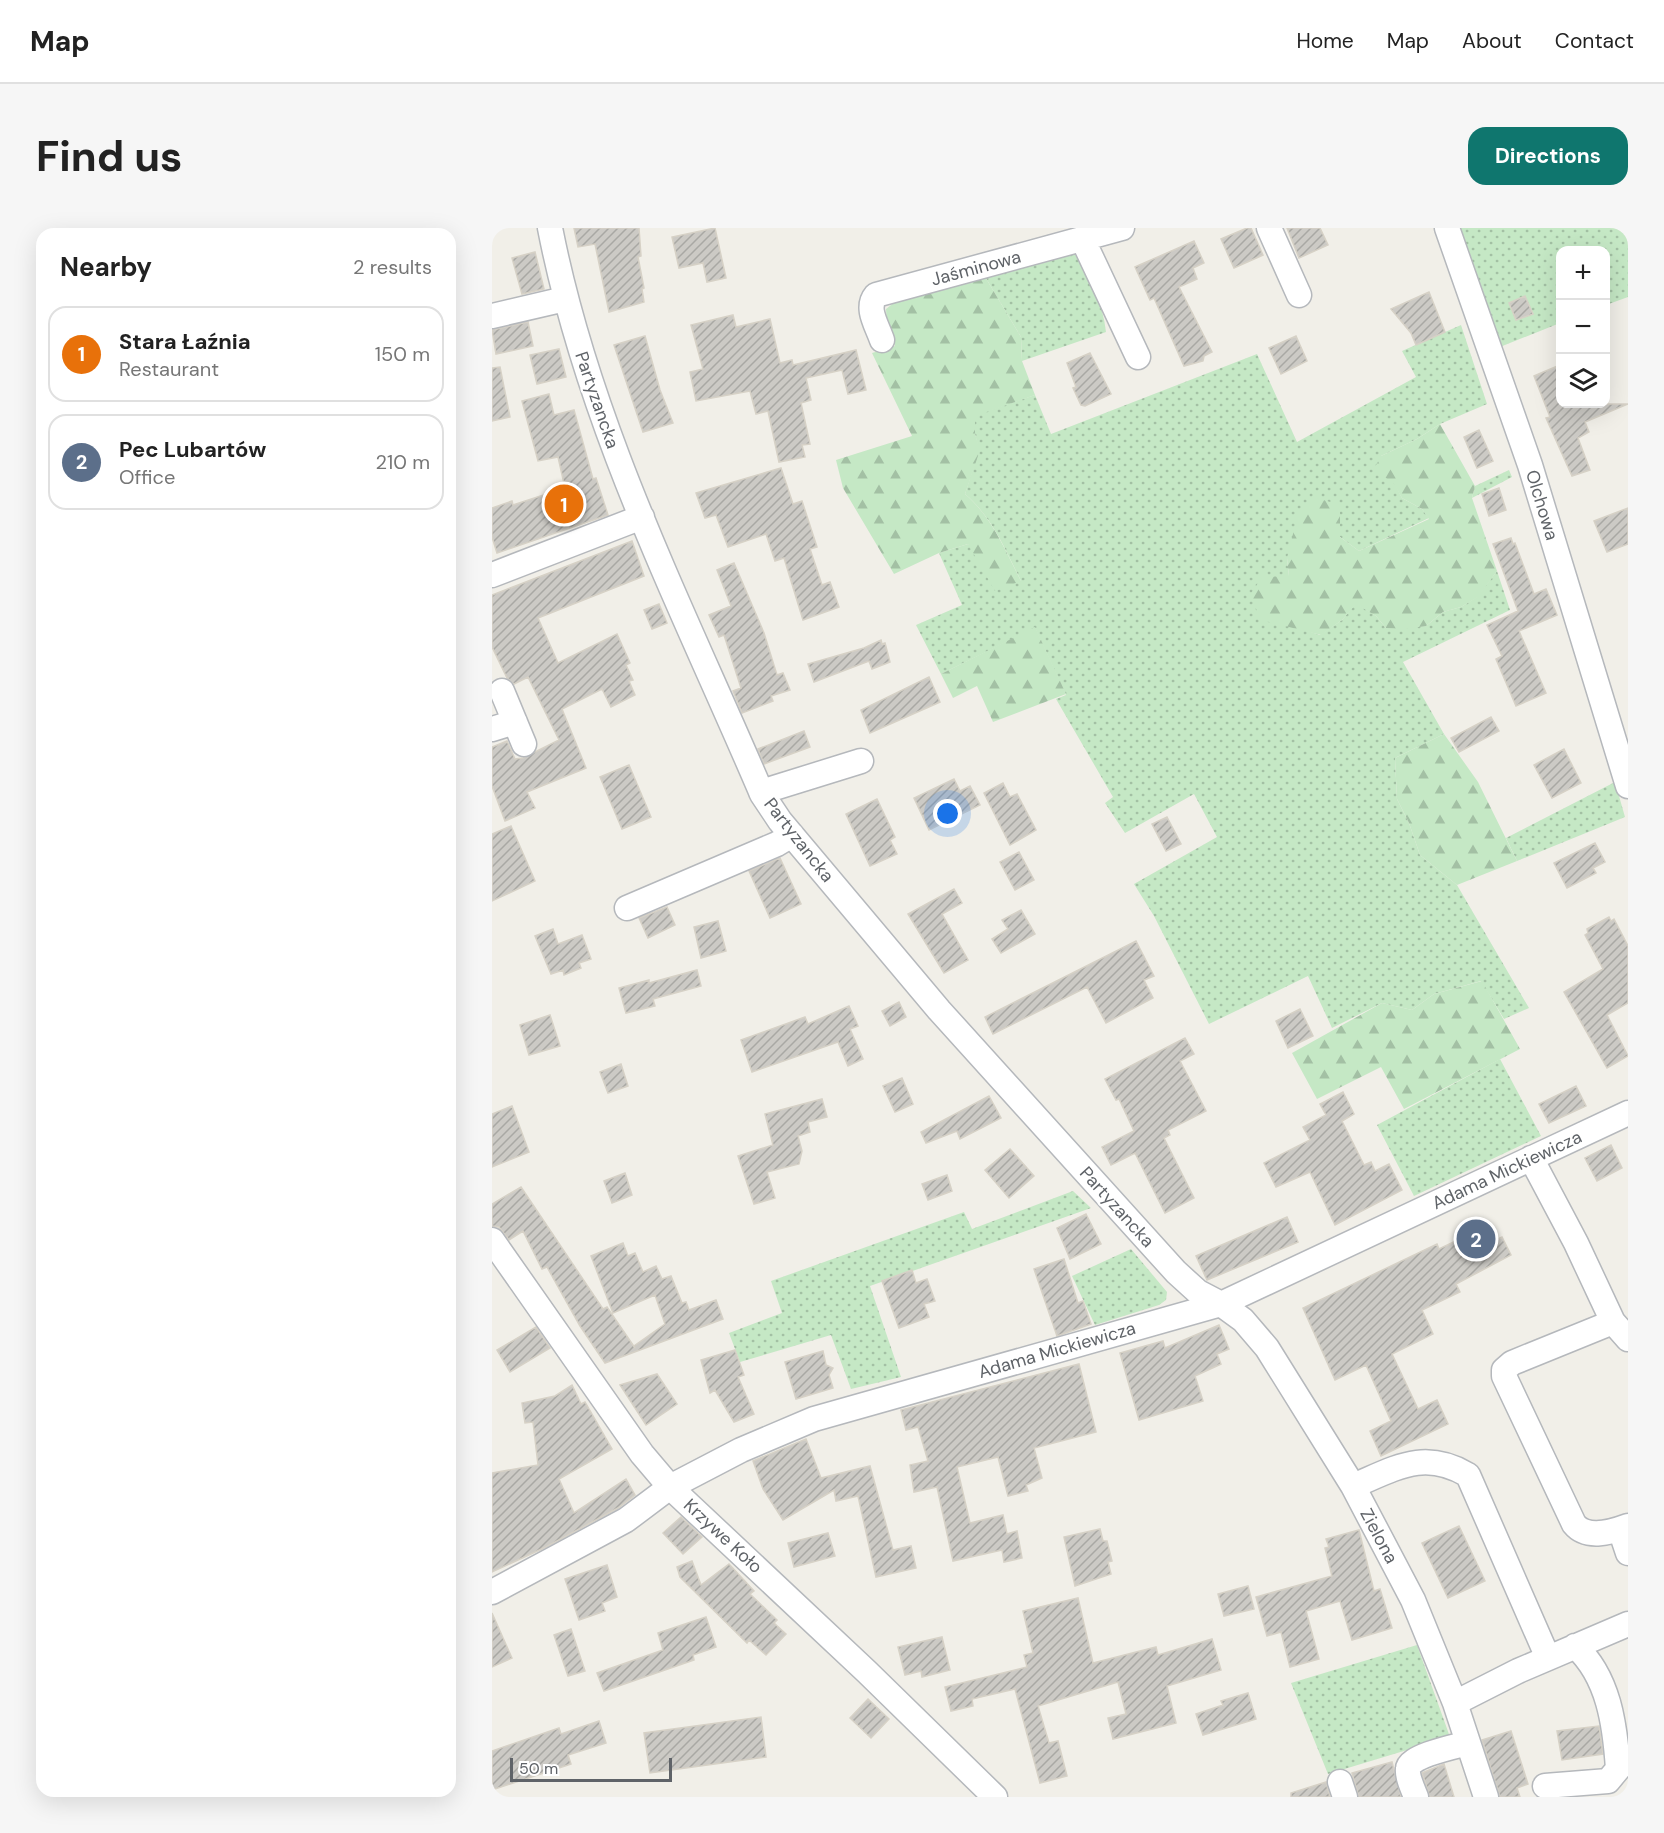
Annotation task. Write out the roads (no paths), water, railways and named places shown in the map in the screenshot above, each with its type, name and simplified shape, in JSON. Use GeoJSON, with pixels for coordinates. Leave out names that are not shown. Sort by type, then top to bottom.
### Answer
{"type":"FeatureCollection","features":[{"type":"Feature","properties":{"kind":"street","name":"Partyzancka"},"geometry":{"type":"LineString","coordinates":[[550,228],[565,299],[612,446],[761,792],[792,835],[939,1010],[1176,1272],[1198,1292],[1221,1304]]}},
{"type":"Feature","properties":{"kind":"street","name":"Jaśminowa"},"geometry":{"type":"LineString","coordinates":[[882,340],[870,309],[871,301],[876,295],[1122,228]]}},
{"type":"Feature","properties":{"kind":"street"},"geometry":{"type":"LineString","coordinates":[[1269,228],[1299,295]]}},
{"type":"Feature","properties":{"kind":"street","name":"Olchowa"},"geometry":{"type":"LineString","coordinates":[[1447,228],[1530,465],[1628,786]]}},
{"type":"Feature","properties":{"kind":"street"},"geometry":{"type":"LineString","coordinates":[[1083,240],[1138,357]]}},
{"type":"Feature","properties":{"kind":"street"},"geometry":{"type":"LineString","coordinates":[[492,316],[565,299]]}},
{"type":"Feature","properties":{"kind":"street"},"geometry":{"type":"LineString","coordinates":[[492,575],[642,517]]}},
{"type":"Feature","properties":{"kind":"street"},"geometry":{"type":"LineString","coordinates":[[492,729],[520,733],[502,691]]}},
{"type":"Feature","properties":{"kind":"street"},"geometry":{"type":"LineString","coordinates":[[761,792],[861,761]]}},
{"type":"Feature","properties":{"kind":"street"},"geometry":{"type":"LineString","coordinates":[[627,908],[777,844],[792,835]]}},
{"type":"Feature","properties":{"kind":"street","name":"Adama Mickiewicza"},"geometry":{"type":"LineString","coordinates":[[492,1592],[626,1520],[670,1487],[705,1466],[814,1419],[1221,1304],[1628,1113]]}},
{"type":"Feature","properties":{"kind":"street"},"geometry":{"type":"LineString","coordinates":[[1532,1158],[1620,1331],[1512,1363],[1504,1370],[1504,1376],[1578,1530],[1591,1533],[1624,1528],[1628,1553]]}},
{"type":"Feature","properties":{"kind":"street","name":"Krzywe Koło"},"geometry":{"type":"LineString","coordinates":[[492,1240],[642,1454],[670,1487],[866,1671],[995,1797]]}},
{"type":"Feature","properties":{"kind":"street","name":"Zielona"},"geometry":{"type":"LineString","coordinates":[[1221,1304],[1243,1320],[1267,1348],[1353,1486],[1413,1600],[1455,1703],[1486,1797]]}},
{"type":"Feature","properties":{"kind":"street"},"geometry":{"type":"LineString","coordinates":[[1353,1486],[1423,1460],[1452,1466],[1468,1475],[1548,1658]]}},
{"type":"Feature","properties":{"kind":"street"},"geometry":{"type":"LineString","coordinates":[[1455,1703],[1548,1658],[1628,1624]]}},
{"type":"Feature","properties":{"kind":"street"},"geometry":{"type":"LineString","coordinates":[[1545,1786],[1608,1781],[1618,1769],[1612,1713],[1599,1675],[1587,1656],[1575,1646]]}},
{"type":"Feature","properties":{"kind":"street"},"geometry":{"type":"LineString","coordinates":[[1416,1797],[1408,1768],[1409,1764],[1417,1758],[1468,1743]]}},
{"type":"Feature","properties":{"kind":"place","name":"Stara Łaźnia"},"geometry":{"type":"Point","coordinates":[564,504]}},
{"type":"Feature","properties":{"kind":"place","name":"Pec Lubartów"},"geometry":{"type":"Point","coordinates":[1476,1239]}}]}
